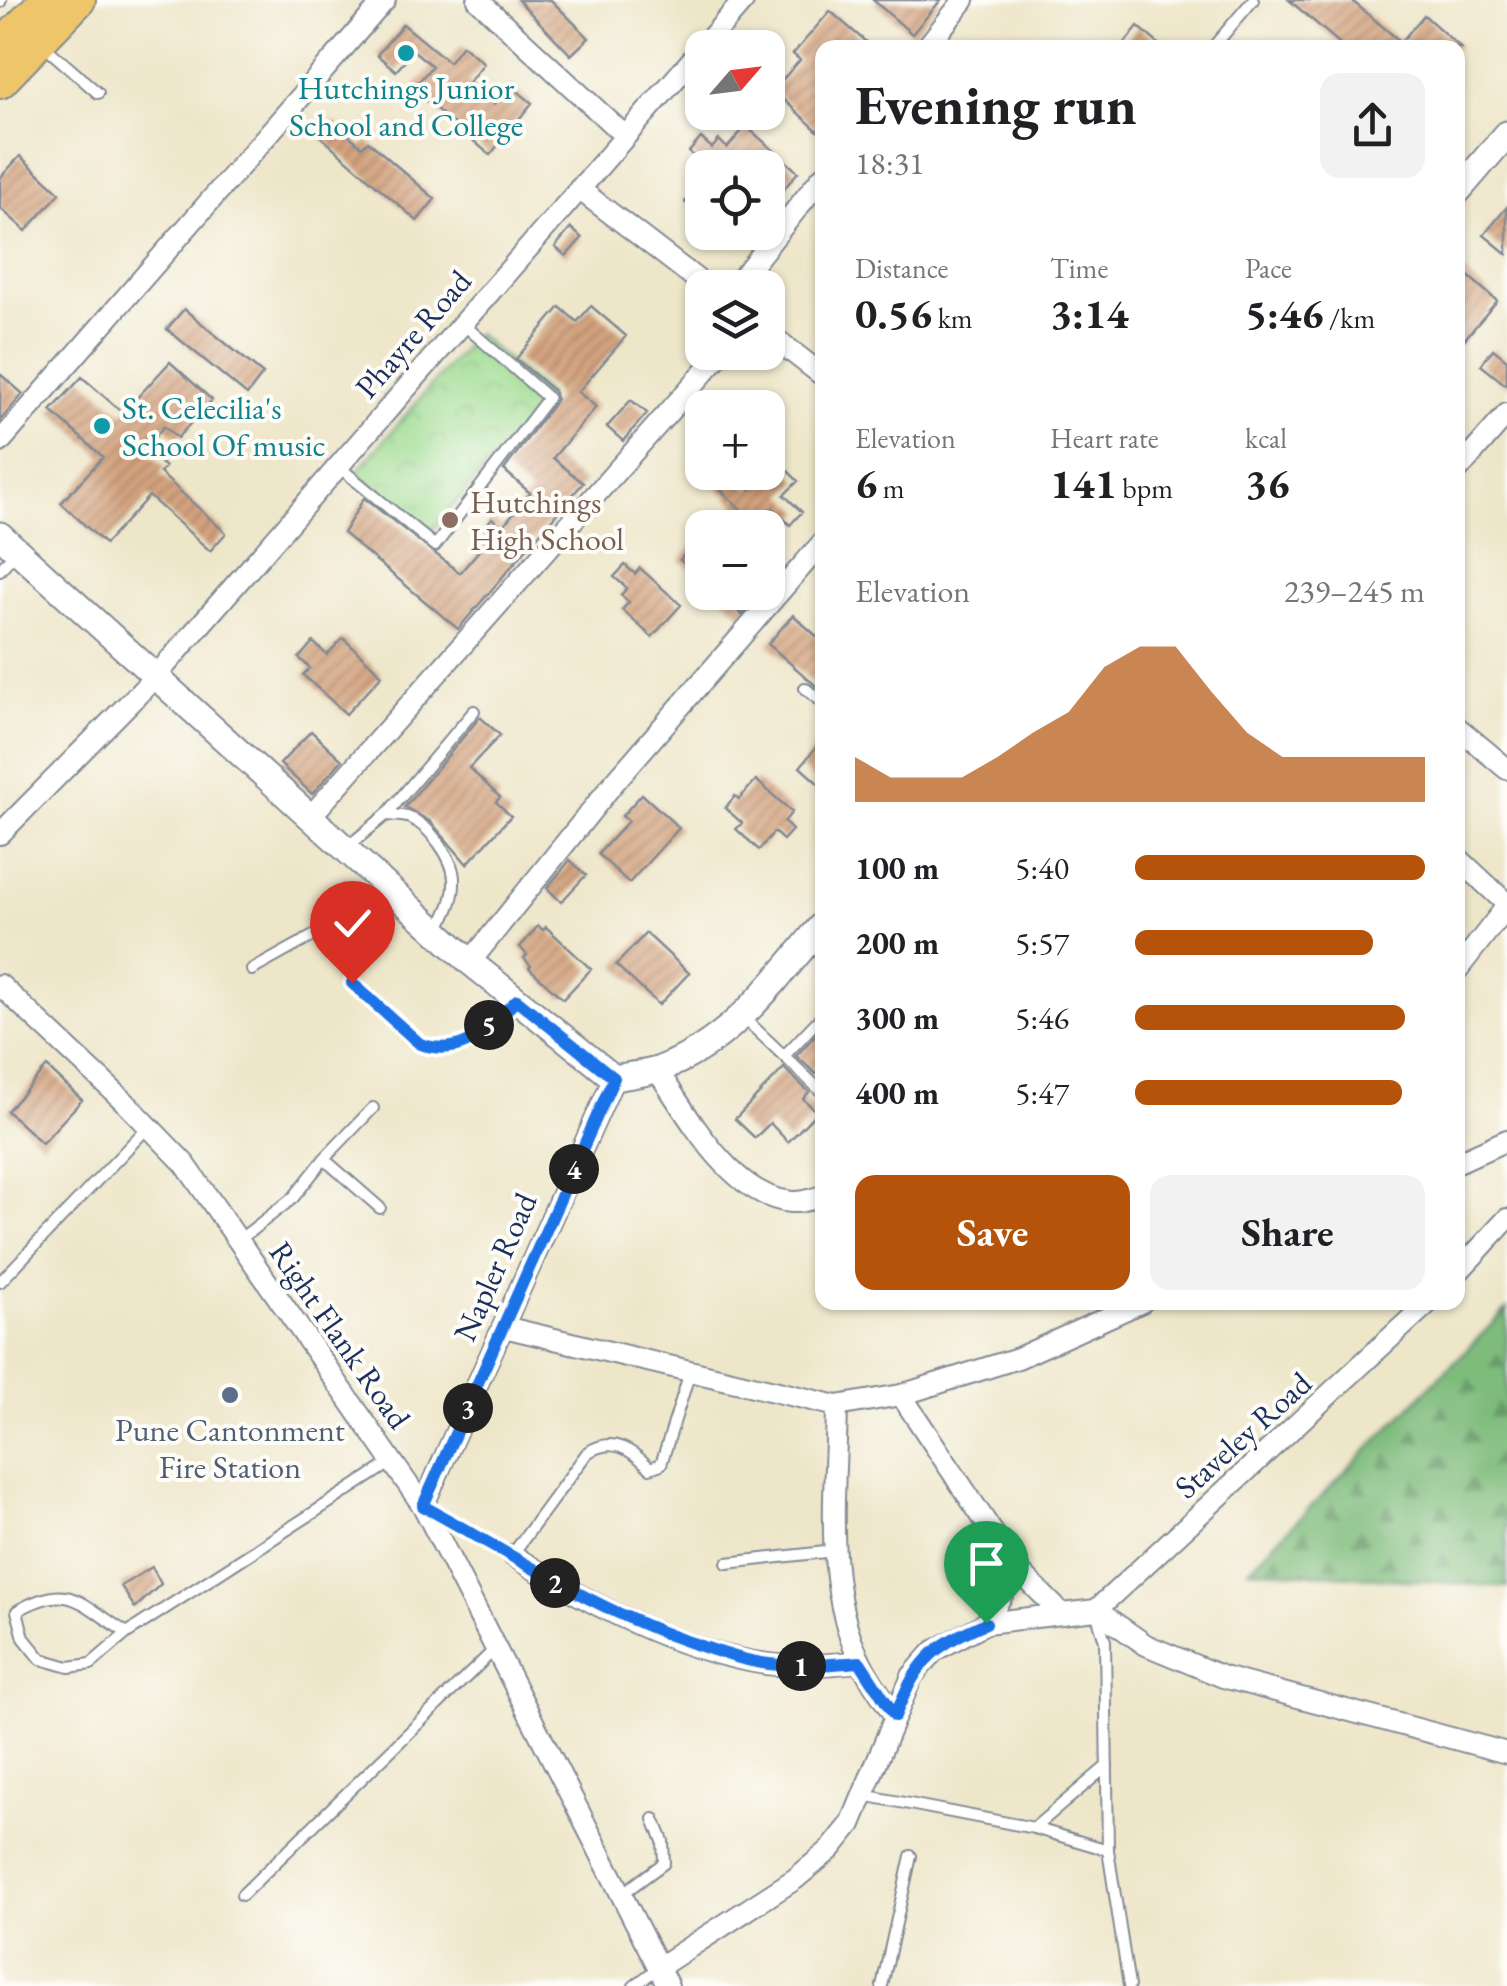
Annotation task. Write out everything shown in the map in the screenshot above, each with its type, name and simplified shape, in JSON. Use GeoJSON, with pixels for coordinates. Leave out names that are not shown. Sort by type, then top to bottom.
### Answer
{"type":"FeatureCollection","features":[{"type":"Feature","properties":{"kind":"main road"},"geometry":{"type":"LineString","coordinates":[[0,48],[46,0]]}},
{"type":"Feature","properties":{"kind":"main road"},"geometry":{"type":"LineString","coordinates":[[0,82],[79,0]]}},
{"type":"Feature","properties":{"kind":"street"},"geometry":{"type":"LineString","coordinates":[[0,442],[385,0]]}},
{"type":"Feature","properties":{"kind":"street"},"geometry":{"type":"LineString","coordinates":[[478,0],[625,136]]}},
{"type":"Feature","properties":{"kind":"street","name":"Phayre Road"},"geometry":{"type":"LineString","coordinates":[[0,834],[156,676],[744,0]]}},
{"type":"Feature","properties":{"kind":"street"},"geometry":{"type":"LineString","coordinates":[[932,40],[964,0]]}},
{"type":"Feature","properties":{"kind":"street"},"geometry":{"type":"LineString","coordinates":[[1465,183],[1507,134]]}},
{"type":"Feature","properties":{"kind":"street"},"geometry":{"type":"LineString","coordinates":[[748,270],[815,186]]}},
{"type":"Feature","properties":{"kind":"street"},"geometry":{"type":"LineString","coordinates":[[579,189],[685,270]]}},
{"type":"Feature","properties":{"kind":"street"},"geometry":{"type":"LineString","coordinates":[[785,346],[815,370]]}},
{"type":"Feature","properties":{"kind":"street"},"geometry":{"type":"LineString","coordinates":[[310,816],[706,370]]}},
{"type":"Feature","properties":{"kind":"street"},"geometry":{"type":"LineString","coordinates":[[1465,462],[1507,414]]}},
{"type":"Feature","properties":{"kind":"street"},"geometry":{"type":"LineString","coordinates":[[470,962],[612,785],[815,551]]}},
{"type":"Feature","properties":{"kind":"street"},"geometry":{"type":"LineString","coordinates":[[6,552],[156,676],[470,962],[614,1078],[658,1070],[708,1046],[744,1017],[815,937]]}},
{"type":"Feature","properties":{"kind":"street"},"geometry":{"type":"LineString","coordinates":[[1465,734],[1507,769]]}},
{"type":"Feature","properties":{"kind":"street"},"geometry":{"type":"LineString","coordinates":[[1465,865],[1507,905],[1465,956]]}},
{"type":"Feature","properties":{"kind":"street","name":"Right Flank Road"},"geometry":{"type":"LineString","coordinates":[[0,985],[185,1164],[423,1506],[664,1976]]}},
{"type":"Feature","properties":{"kind":"street"},"geometry":{"type":"LineString","coordinates":[[658,1070],[721,1164],[772,1198],[796,1203],[815,1198]]}},
{"type":"Feature","properties":{"kind":"street","name":"Napler Road"},"geometry":{"type":"LineString","coordinates":[[423,1506],[614,1078]]}},
{"type":"Feature","properties":{"kind":"street"},"geometry":{"type":"LineString","coordinates":[[1465,1159],[1507,1140]]}},
{"type":"Feature","properties":{"kind":"street"},"geometry":{"type":"LineString","coordinates":[[1465,1264],[1507,1219]]}},
{"type":"Feature","properties":{"kind":"street"},"geometry":{"type":"LineString","coordinates":[[504,1327],[837,1406],[901,1395],[1018,1358],[1124,1310]]}},
{"type":"Feature","properties":{"kind":"street","name":"Staveley Road"},"geometry":{"type":"LineString","coordinates":[[1096,1610],[1420,1310]]}},
{"type":"Feature","properties":{"kind":"street"},"geometry":{"type":"LineString","coordinates":[[901,1395],[1017,1569],[1062,1614]]}},
{"type":"Feature","properties":{"kind":"street"},"geometry":{"type":"LineString","coordinates":[[837,1406],[835,1550],[842,1608],[860,1662],[895,1716]]}},
{"type":"Feature","properties":{"kind":"street"},"geometry":{"type":"LineString","coordinates":[[512,1555],[625,1618],[719,1652],[766,1664],[860,1662]]}},
{"type":"Feature","properties":{"kind":"street"},"geometry":{"type":"LineString","coordinates":[[986,1623],[1017,1569]]}},
{"type":"Feature","properties":{"kind":"street"},"geometry":{"type":"LineString","coordinates":[[664,1976],[831,1849],[852,1824],[912,1676],[934,1651],[986,1623],[1096,1610],[1146,1645],[1223,1677],[1507,1753]]}},
{"type":"Feature","properties":{"kind":"lane"},"geometry":{"type":"LineString","coordinates":[[1219,40],[1253,0]]}},
{"type":"Feature","properties":{"kind":"lane"},"geometry":{"type":"LineString","coordinates":[[39,42],[98,94]]}},
{"type":"Feature","properties":{"kind":"lane"},"geometry":{"type":"LineString","coordinates":[[338,466],[435,546],[548,398],[462,324]]}},
{"type":"Feature","properties":{"kind":"lane"},"geometry":{"type":"LineString","coordinates":[[805,688],[815,696]]}},
{"type":"Feature","properties":{"kind":"lane"},"geometry":{"type":"LineString","coordinates":[[345,848],[386,815],[474,712]]}},
{"type":"Feature","properties":{"kind":"lane"},"geometry":{"type":"LineString","coordinates":[[386,815],[410,818],[450,861],[455,877],[452,896],[437,932]]}},
{"type":"Feature","properties":{"kind":"lane"},"geometry":{"type":"LineString","coordinates":[[252,970],[393,892]]}},
{"type":"Feature","properties":{"kind":"lane"},"geometry":{"type":"LineString","coordinates":[[352,983],[420,1044],[435,1049],[460,1048],[517,1000]]}},
{"type":"Feature","properties":{"kind":"lane"},"geometry":{"type":"LineString","coordinates":[[744,1017],[815,1085]]}},
{"type":"Feature","properties":{"kind":"lane"},"geometry":{"type":"LineString","coordinates":[[784,1056],[815,1023]]}},
{"type":"Feature","properties":{"kind":"lane"},"geometry":{"type":"LineString","coordinates":[[238,1240],[293,1198],[373,1108]]}},
{"type":"Feature","properties":{"kind":"lane"},"geometry":{"type":"LineString","coordinates":[[0,1282],[149,1126]]}},
{"type":"Feature","properties":{"kind":"lane"},"geometry":{"type":"LineString","coordinates":[[324,1159],[380,1208]]}},
{"type":"Feature","properties":{"kind":"lane"},"geometry":{"type":"LineString","coordinates":[[423,1506],[512,1555],[587,1453],[599,1445],[628,1449],[650,1468],[662,1464],[690,1372]]}},
{"type":"Feature","properties":{"kind":"lane"},"geometry":{"type":"LineString","coordinates":[[127,1632],[71,1596],[42,1597],[17,1611],[24,1638],[41,1658],[69,1667],[91,1664],[127,1632],[392,1462]]}},
{"type":"Feature","properties":{"kind":"lane"},"geometry":{"type":"LineString","coordinates":[[727,1563],[835,1550]]}},
{"type":"Feature","properties":{"kind":"lane"},"geometry":{"type":"LineString","coordinates":[[1096,1610],[1105,1641],[1108,1850],[1129,1986]]}},
{"type":"Feature","properties":{"kind":"lane"},"geometry":{"type":"LineString","coordinates":[[242,1895],[496,1648]]}},
{"type":"Feature","properties":{"kind":"lane"},"geometry":{"type":"LineString","coordinates":[[1034,1828],[1107,1766]]}},
{"type":"Feature","properties":{"kind":"lane"},"geometry":{"type":"LineString","coordinates":[[863,1795],[1034,1828],[1108,1850]]}},
{"type":"Feature","properties":{"kind":"lane"},"geometry":{"type":"LineString","coordinates":[[622,1894],[664,1863],[663,1841],[654,1819]]}},
{"type":"Feature","properties":{"kind":"lane"},"geometry":{"type":"LineString","coordinates":[[882,1986],[912,1856]]}},
{"type":"Feature","properties":{"kind":"lane"},"geometry":{"type":"LineString","coordinates":[[634,1986],[664,1976]]}},
{"type":"Feature","properties":{"kind":"green space"},"geometry":{"type":"Polygon","coordinates":[[[476,334],[548,396],[428,535],[356,473],[476,334]]]}},
{"type":"Feature","properties":{"kind":"green space"},"geometry":{"type":"Polygon","coordinates":[[[1507,1309],[1507,1587],[1249,1569],[1507,1309]]]}},
{"type":"Feature","properties":{"kind":"building"},"geometry":{"type":"Polygon","coordinates":[[[518,0],[551,0],[589,38],[571,55],[518,0]]]}},
{"type":"Feature","properties":{"kind":"building"},"geometry":{"type":"Polygon","coordinates":[[[873,0],[941,0],[912,34],[873,0]]]}},
{"type":"Feature","properties":{"kind":"building"},"geometry":{"type":"Polygon","coordinates":[[[1289,0],[1351,0],[1399,40],[1336,40],[1289,0]]]}},
{"type":"Feature","properties":{"kind":"building"},"geometry":{"type":"Polygon","coordinates":[[[830,11],[864,40],[815,40],[815,129],[785,101],[785,77],[800,60],[793,54],[830,11]]]}},
{"type":"Feature","properties":{"kind":"building"},"geometry":{"type":"Polygon","coordinates":[[[1424,15],[1452,40],[1403,40],[1424,15]]]}},
{"type":"Feature","properties":{"kind":"building"},"geometry":{"type":"Polygon","coordinates":[[[403,24],[449,62],[462,45],[484,63],[468,83],[494,104],[510,85],[532,103],[490,155],[421,96],[423,93],[415,86],[432,66],[414,51],[396,71],[377,55],[403,24]]]}},
{"type":"Feature","properties":{"kind":"building"},"geometry":{"type":"Polygon","coordinates":[[[1138,26],[1154,40],[1127,40],[1138,26]]]}},
{"type":"Feature","properties":{"kind":"building"},"geometry":{"type":"Polygon","coordinates":[[[333,121],[362,147],[368,141],[435,199],[417,221],[320,136],[333,121]]]}},
{"type":"Feature","properties":{"kind":"building"},"geometry":{"type":"Polygon","coordinates":[[[743,130],[751,130],[773,150],[691,150],[701,138],[712,148],[719,140],[727,148],[743,130]]]}},
{"type":"Feature","properties":{"kind":"building"},"geometry":{"type":"Polygon","coordinates":[[[20,156],[60,193],[26,231],[0,208],[0,178],[20,156]]]}},
{"type":"Feature","properties":{"kind":"building"},"geometry":{"type":"Polygon","coordinates":[[[785,160],[798,172],[785,188],[785,160]]]}},
{"type":"Feature","properties":{"kind":"building"},"geometry":{"type":"Polygon","coordinates":[[[1507,207],[1507,254],[1484,235],[1507,207]]]}},
{"type":"Feature","properties":{"kind":"building"},"geometry":{"type":"Polygon","coordinates":[[[571,228],[582,238],[566,256],[555,247],[571,228]]]}},
{"type":"Feature","properties":{"kind":"building"},"geometry":{"type":"Polygon","coordinates":[[[1465,273],[1497,301],[1465,339],[1465,273]]]}},
{"type":"Feature","properties":{"kind":"building"},"geometry":{"type":"Polygon","coordinates":[[[591,306],[626,336],[578,392],[596,407],[553,458],[583,483],[458,629],[343,533],[364,498],[460,573],[492,535],[484,528],[492,518],[502,527],[530,493],[504,470],[556,400],[554,391],[516,359],[560,307],[577,322],[591,306]]]}},
{"type":"Feature","properties":{"kind":"building"},"geometry":{"type":"Polygon","coordinates":[[[184,309],[263,374],[247,395],[167,329],[184,309]]]}},
{"type":"Feature","properties":{"kind":"building"},"geometry":{"type":"Polygon","coordinates":[[[1493,349],[1507,360],[1507,386],[1481,365],[1493,349]]]}},
{"type":"Feature","properties":{"kind":"building"},"geometry":{"type":"Polygon","coordinates":[[[170,362],[212,400],[177,438],[164,426],[145,449],[165,467],[160,473],[226,533],[210,551],[149,496],[105,544],[61,503],[103,457],[51,411],[82,377],[123,413],[170,362]]]}},
{"type":"Feature","properties":{"kind":"building"},"geometry":{"type":"Polygon","coordinates":[[[0,374],[23,394],[0,421],[0,374]]]}},
{"type":"Feature","properties":{"kind":"building"},"geometry":{"type":"Polygon","coordinates":[[[631,400],[647,413],[623,441],[607,427],[631,400]]]}},
{"type":"Feature","properties":{"kind":"building"},"geometry":{"type":"Polygon","coordinates":[[[785,468],[798,481],[784,495],[802,512],[790,525],[785,520],[785,510],[741,510],[721,490],[785,490],[785,468]]]}},
{"type":"Feature","properties":{"kind":"building"},"geometry":{"type":"Polygon","coordinates":[[[625,565],[635,574],[640,568],[681,605],[652,637],[622,610],[629,602],[621,595],[627,588],[614,577],[625,565]]]}},
{"type":"Feature","properties":{"kind":"building"},"geometry":{"type":"Polygon","coordinates":[[[793,615],[815,635],[815,685],[768,644],[793,615]]]}},
{"type":"Feature","properties":{"kind":"building"},"geometry":{"type":"Polygon","coordinates":[[[343,638],[382,675],[346,714],[303,675],[310,668],[299,658],[313,642],[327,655],[343,638]]]}},
{"type":"Feature","properties":{"kind":"building"},"geometry":{"type":"Polygon","coordinates":[[[480,717],[500,735],[469,768],[500,797],[496,802],[511,816],[467,864],[431,822],[405,807],[480,717]]]}},
{"type":"Feature","properties":{"kind":"building"},"geometry":{"type":"Polygon","coordinates":[[[311,731],[342,760],[312,794],[280,764],[311,731]]]}},
{"type":"Feature","properties":{"kind":"building"},"geometry":{"type":"Polygon","coordinates":[[[815,749],[815,781],[800,767],[815,749]]]}},
{"type":"Feature","properties":{"kind":"building"},"geometry":{"type":"Polygon","coordinates":[[[756,780],[792,812],[784,822],[792,830],[783,840],[774,832],[759,850],[736,829],[742,823],[725,808],[756,780]]]}},
{"type":"Feature","properties":{"kind":"building"},"geometry":{"type":"Polygon","coordinates":[[[642,794],[679,828],[629,883],[598,854],[628,821],[622,816],[642,794]]]}},
{"type":"Feature","properties":{"kind":"building"},"geometry":{"type":"Polygon","coordinates":[[[570,860],[586,875],[561,902],[547,888],[570,860]]]}},
{"type":"Feature","properties":{"kind":"building"},"geometry":{"type":"Polygon","coordinates":[[[538,926],[543,930],[546,927],[591,969],[563,999],[529,968],[524,958],[527,955],[520,947],[538,926]]]}},
{"type":"Feature","properties":{"kind":"building"},"geometry":{"type":"Polygon","coordinates":[[[646,933],[689,973],[659,1005],[616,965],[646,933]]]}},
{"type":"Feature","properties":{"kind":"building"},"geometry":{"type":"Polygon","coordinates":[[[815,1036],[815,1073],[796,1056],[815,1036]]]}},
{"type":"Feature","properties":{"kind":"building"},"geometry":{"type":"Polygon","coordinates":[[[47,1067],[82,1100],[42,1143],[7,1111],[47,1067]]]}},
{"type":"Feature","properties":{"kind":"building"},"geometry":{"type":"Polygon","coordinates":[[[784,1068],[809,1092],[803,1099],[815,1110],[788,1142],[770,1123],[755,1138],[735,1119],[784,1068]]]}},
{"type":"Feature","properties":{"kind":"building"},"geometry":{"type":"Polygon","coordinates":[[[152,1567],[161,1584],[135,1608],[121,1586],[152,1567]]]}},
{"type":"Feature","properties":{"kind":"place","name":"Hutchings Junior School and College"},"geometry":{"type":"Point","coordinates":[406,53]}},
{"type":"Feature","properties":{"kind":"place","name":"St. Celecilia's School Of music"},"geometry":{"type":"Point","coordinates":[102,426]}},
{"type":"Feature","properties":{"kind":"place","name":"Hutchings High School"},"geometry":{"type":"Point","coordinates":[450,520]}},
{"type":"Feature","properties":{"kind":"place","name":"Pune Cantonment Fire Station"},"geometry":{"type":"Point","coordinates":[230,1395]}},
{"type":"Feature","properties":{"kind":"route"},"geometry":{"type":"LineString","coordinates":[[352,983],[420,1044],[435,1049],[460,1048],[517,1000],[614,1078],[423,1506],[555,1582],[625,1618],[676,1638],[766,1664],[860,1662],[895,1716],[912,1676],[934,1651],[986,1623]]}}]}
